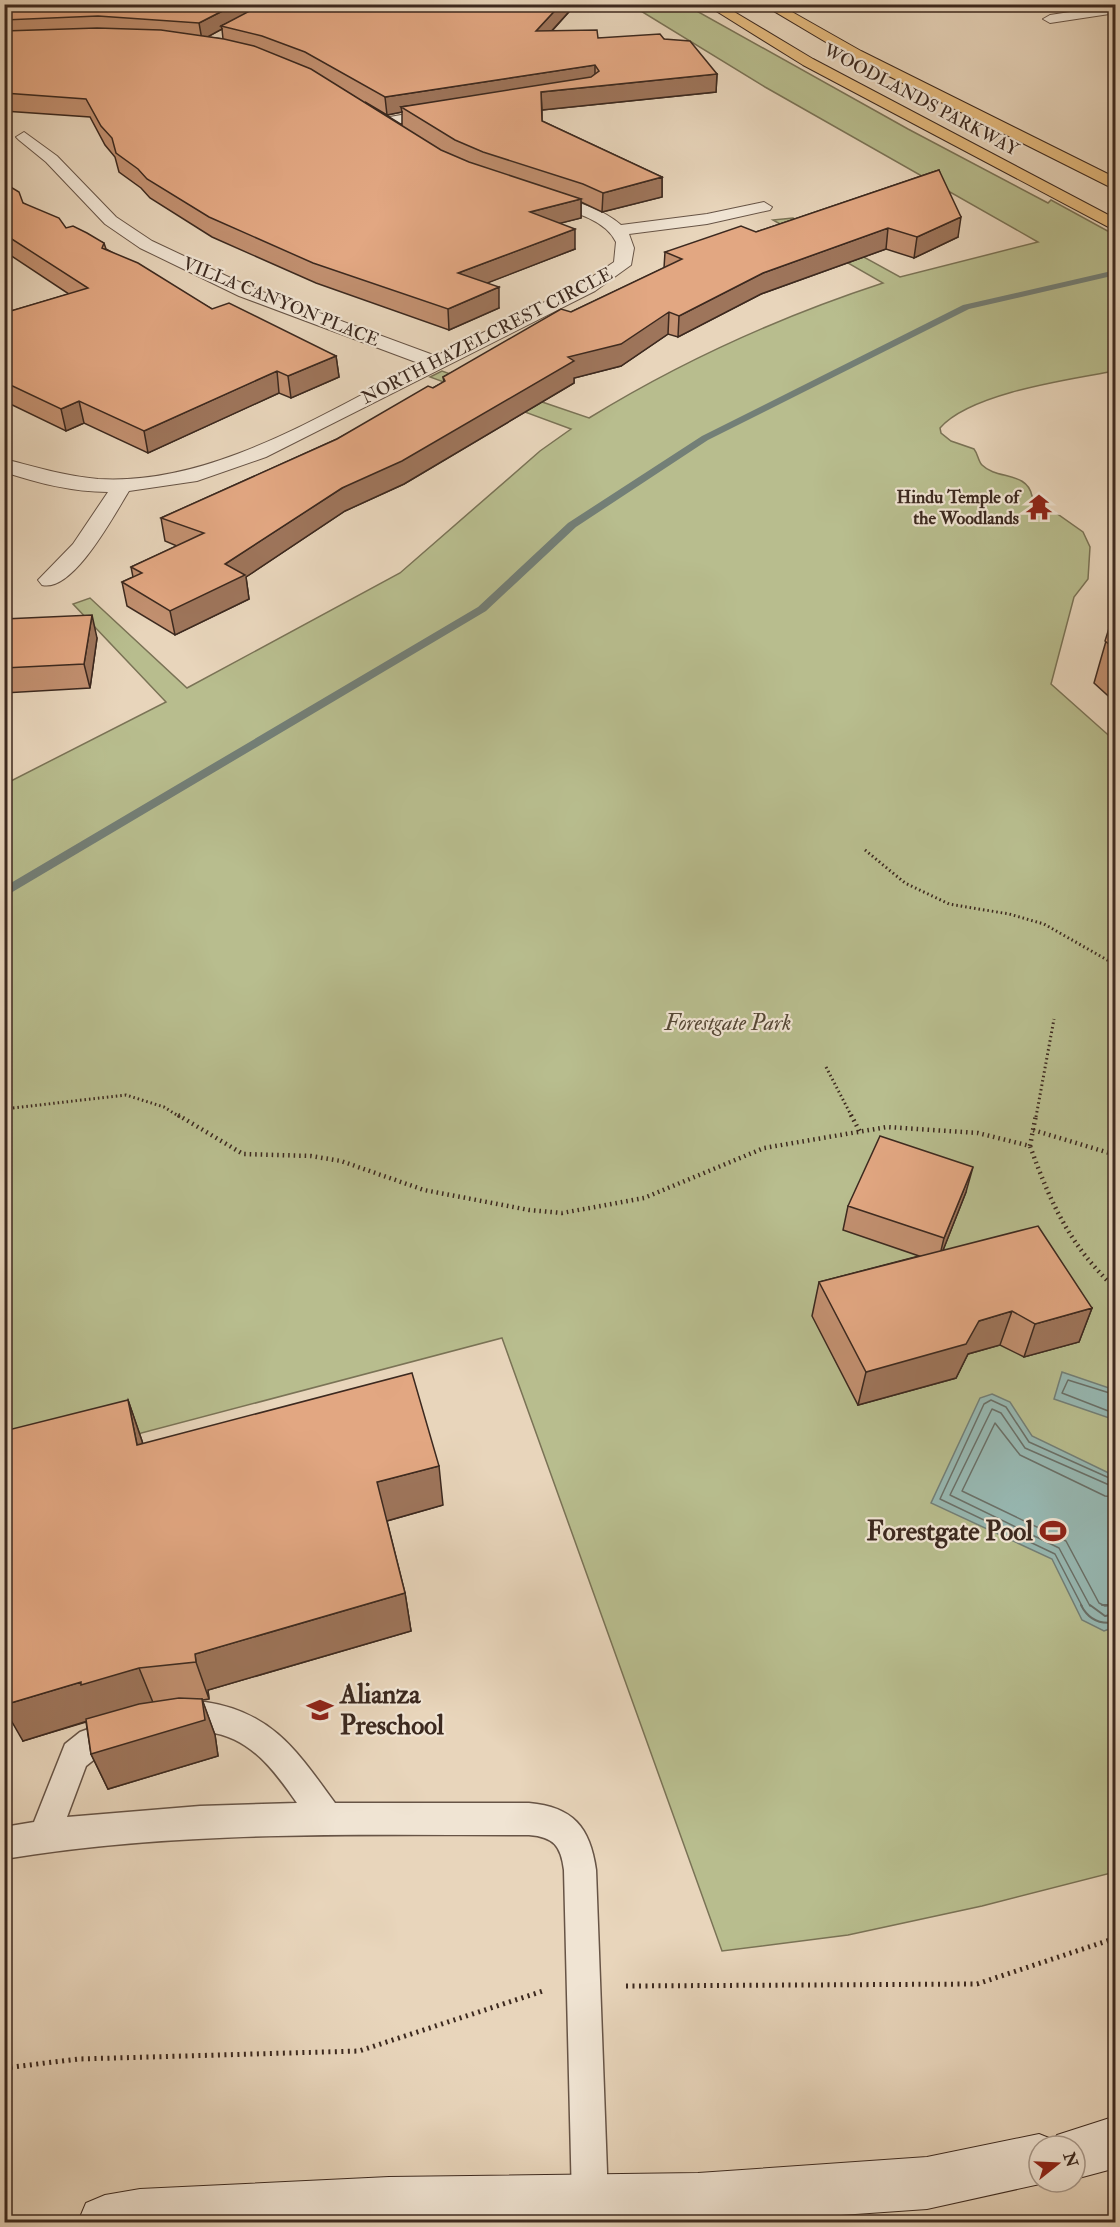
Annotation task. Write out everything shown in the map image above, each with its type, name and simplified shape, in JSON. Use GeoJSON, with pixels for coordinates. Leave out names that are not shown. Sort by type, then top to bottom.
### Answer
{"type":"FeatureCollection","features":[{"type":"Feature","properties":{"kind":"main road","name":"WOODLANDS PARKWAY"},"geometry":{"type":"LineString","coordinates":[[711,4],[808,62],[1116,226]]}},
{"type":"Feature","properties":{"kind":"main road","name":"WOODLANDS PARKWAY"},"geometry":{"type":"LineString","coordinates":[[768,4],[856,54],[1116,185]]}},
{"type":"Feature","properties":{"kind":"street"},"geometry":{"type":"LineString","coordinates":[[1050,18],[1116,9]]}},
{"type":"Feature","properties":{"kind":"street"},"geometry":{"type":"LineString","coordinates":[[384,122],[464,108]]}},
{"type":"Feature","properties":{"kind":"street"},"geometry":{"type":"LineString","coordinates":[[366,111],[400,134]]}},
{"type":"Feature","properties":{"kind":"street","name":"VILLA CANYON PLACE"},"geometry":{"type":"LineString","coordinates":[[24,137],[53,159],[92,204],[124,231],[163,254],[256,296],[436,363]]}},
{"type":"Feature","properties":{"kind":"street"},"geometry":{"type":"LineString","coordinates":[[522,192],[598,217],[621,230],[707,219],[764,207]]}},
{"type":"Feature","properties":{"kind":"street","name":"NORTH HAZELCREST CIRCLE"},"geometry":{"type":"LineString","coordinates":[[4,465],[48,478],[122,486],[180,480],[236,463],[610,276],[622,265],[626,244],[621,230]]}},
{"type":"Feature","properties":{"kind":"street"},"geometry":{"type":"LineString","coordinates":[[50,580],[92,535],[122,486]]}},
{"type":"Feature","properties":{"kind":"street"},"geometry":{"type":"LineString","coordinates":[[1087,2150],[1116,2142]]}},
{"type":"Feature","properties":{"kind":"street"},"geometry":{"type":"LineString","coordinates":[[105,2223],[140,2216],[389,2203],[698,2199],[927,2183],[1027,2162]]}},
{"type":"Feature","properties":{"kind":"lane"},"geometry":{"type":"LineString","coordinates":[[45,1835],[71,1761],[77,1752],[93,1741],[145,1726],[207,1716],[226,1718],[248,1726],[276,1749],[328,1820]]}},
{"type":"Feature","properties":{"kind":"lane"},"geometry":{"type":"LineString","coordinates":[[4,1843],[45,1835],[166,1822],[543,1819],[553,1821],[563,1828],[573,1840],[578,1853],[580,1870],[590,2200]]}},
{"type":"Feature","properties":{"kind":"path"},"geometry":{"type":"LineString","coordinates":[[865,850],[905,883],[949,903],[1009,914],[1044,924],[1116,965]]}},
{"type":"Feature","properties":{"kind":"path"},"geometry":{"type":"LineString","coordinates":[[1054,1019],[1030,1146],[1050,1203],[1076,1250],[1116,1289]]}},
{"type":"Feature","properties":{"kind":"path"},"geometry":{"type":"LineString","coordinates":[[826,1067],[860,1132]]}},
{"type":"Feature","properties":{"kind":"path"},"geometry":{"type":"LineString","coordinates":[[4,1109],[99,1096],[126,1095],[164,1107],[243,1154],[311,1156],[340,1161],[424,1190],[529,1210],[562,1213],[585,1211],[644,1198],[764,1148],[887,1127],[918,1127],[978,1133],[1030,1146]]}},
{"type":"Feature","properties":{"kind":"path"},"geometry":{"type":"LineString","coordinates":[[1033,1130],[1116,1155]]}},
{"type":"Feature","properties":{"kind":"green space","name":"Forestgate Park"},"geometry":{"type":"Polygon","coordinates":[[[631,5],[686,5],[908,129],[1048,203],[1051,200],[1115,235],[1115,371],[1048,383],[997,397],[974,405],[954,416],[940,428],[941,433],[951,441],[974,449],[981,463],[988,470],[1018,479],[1029,488],[1032,496],[1083,532],[1090,547],[1088,579],[1074,597],[1051,684],[1115,741],[1115,1872],[982,1906],[848,1935],[722,1951],[502,1338],[5,1469],[5,784],[166,702],[73,604],[90,598],[187,688],[400,573],[540,451],[571,429],[430,377],[442,371],[453,375],[457,373],[589,418],[695,359],[732,342],[806,310],[883,283],[773,220],[793,218],[900,277],[1038,242],[765,87],[631,5]]]}},
{"type":"Feature","properties":{"kind":"water"},"geometry":{"type":"Polygon","coordinates":[[[1062,1372],[1115,1390],[1115,1420],[1054,1399],[1062,1372]]]}},
{"type":"Feature","properties":{"kind":"water","name":"Forestgate Pool"},"geometry":{"type":"Polygon","coordinates":[[[992,1394],[1010,1402],[1032,1436],[1115,1476],[1115,1627],[1104,1631],[1082,1620],[1052,1559],[931,1503],[980,1398],[992,1394]]]}},
{"type":"Feature","properties":{"kind":"building"},"geometry":{"type":"Polygon","coordinates":[[[4,4],[236,4],[199,23],[98,16],[4,20],[4,4]]]}},
{"type":"Feature","properties":{"kind":"building"},"geometry":{"type":"Polygon","coordinates":[[[263,4],[561,4],[536,31],[597,30],[598,38],[660,34],[664,39],[690,41],[717,74],[541,92],[542,121],[662,177],[603,193],[583,184],[483,152],[455,140],[401,107],[591,77],[599,71],[595,65],[385,97],[305,52],[262,36],[221,26],[263,4]]]}},
{"type":"Feature","properties":{"kind":"building"},"geometry":{"type":"Polygon","coordinates":[[[97,28],[161,30],[224,39],[254,46],[311,69],[441,150],[469,162],[581,199],[530,212],[575,229],[458,273],[499,287],[448,309],[313,263],[209,217],[147,179],[138,169],[116,153],[112,138],[101,126],[86,99],[4,93],[4,31],[97,28]]]}},
{"type":"Feature","properties":{"kind":"building"},"geometry":{"type":"Polygon","coordinates":[[[939,170],[961,217],[917,237],[888,228],[763,273],[679,316],[669,312],[621,344],[568,357],[574,361],[402,461],[342,488],[225,564],[245,575],[170,611],[122,582],[142,573],[131,567],[204,533],[161,518],[337,439],[428,386],[433,388],[445,381],[443,377],[561,309],[571,312],[682,259],[665,252],[741,226],[756,232],[939,170]]]}},
{"type":"Feature","properties":{"kind":"building"},"geometry":{"type":"Polygon","coordinates":[[[4,183],[19,192],[23,203],[59,218],[66,228],[73,226],[87,233],[104,243],[102,248],[138,263],[212,309],[229,303],[336,356],[288,376],[277,371],[144,431],[79,401],[61,409],[4,382],[4,313],[88,288],[4,234],[4,183]]]}},
{"type":"Feature","properties":{"kind":"building"},"geometry":{"type":"Polygon","coordinates":[[[1116,606],[1116,650],[1105,641],[1116,606]]]}},
{"type":"Feature","properties":{"kind":"building"},"geometry":{"type":"Polygon","coordinates":[[[92,615],[84,664],[4,668],[4,619],[92,615]]]}},
{"type":"Feature","properties":{"kind":"building"},"geometry":{"type":"Polygon","coordinates":[[[880,1136],[973,1167],[944,1238],[848,1206],[880,1136]]]}},
{"type":"Feature","properties":{"kind":"building"},"geometry":{"type":"Polygon","coordinates":[[[1038,1226],[1092,1308],[1035,1324],[1012,1311],[979,1321],[966,1344],[866,1372],[819,1282],[1038,1226]]]}},
{"type":"Feature","properties":{"kind":"building"},"geometry":{"type":"Polygon","coordinates":[[[412,1373],[439,1466],[377,1482],[405,1593],[195,1654],[196,1662],[139,1668],[81,1685],[81,1682],[4,1705],[4,1431],[128,1400],[137,1445],[412,1373]]]}},
{"type":"Feature","properties":{"kind":"building"},"geometry":{"type":"Polygon","coordinates":[[[179,1698],[202,1699],[205,1720],[91,1754],[86,1719],[139,1704],[179,1698]]]}},
{"type":"Feature","properties":{"kind":"waterway"},"geometry":{"type":"LineString","coordinates":[[4,893],[482,609],[572,525],[705,438],[966,307],[1116,272]]}},
{"type":"Feature","properties":{"kind":"place","name":"Hindu Temple of the Woodlands"},"geometry":{"type":"Point","coordinates":[1039,507]}},
{"type":"Feature","properties":{"kind":"place","name":"Forestgate Pool"},"geometry":{"type":"Point","coordinates":[1053,1531]}},
{"type":"Feature","properties":{"kind":"place","name":"Alianza Preschool"},"geometry":{"type":"Point","coordinates":[320,1710]}}]}
